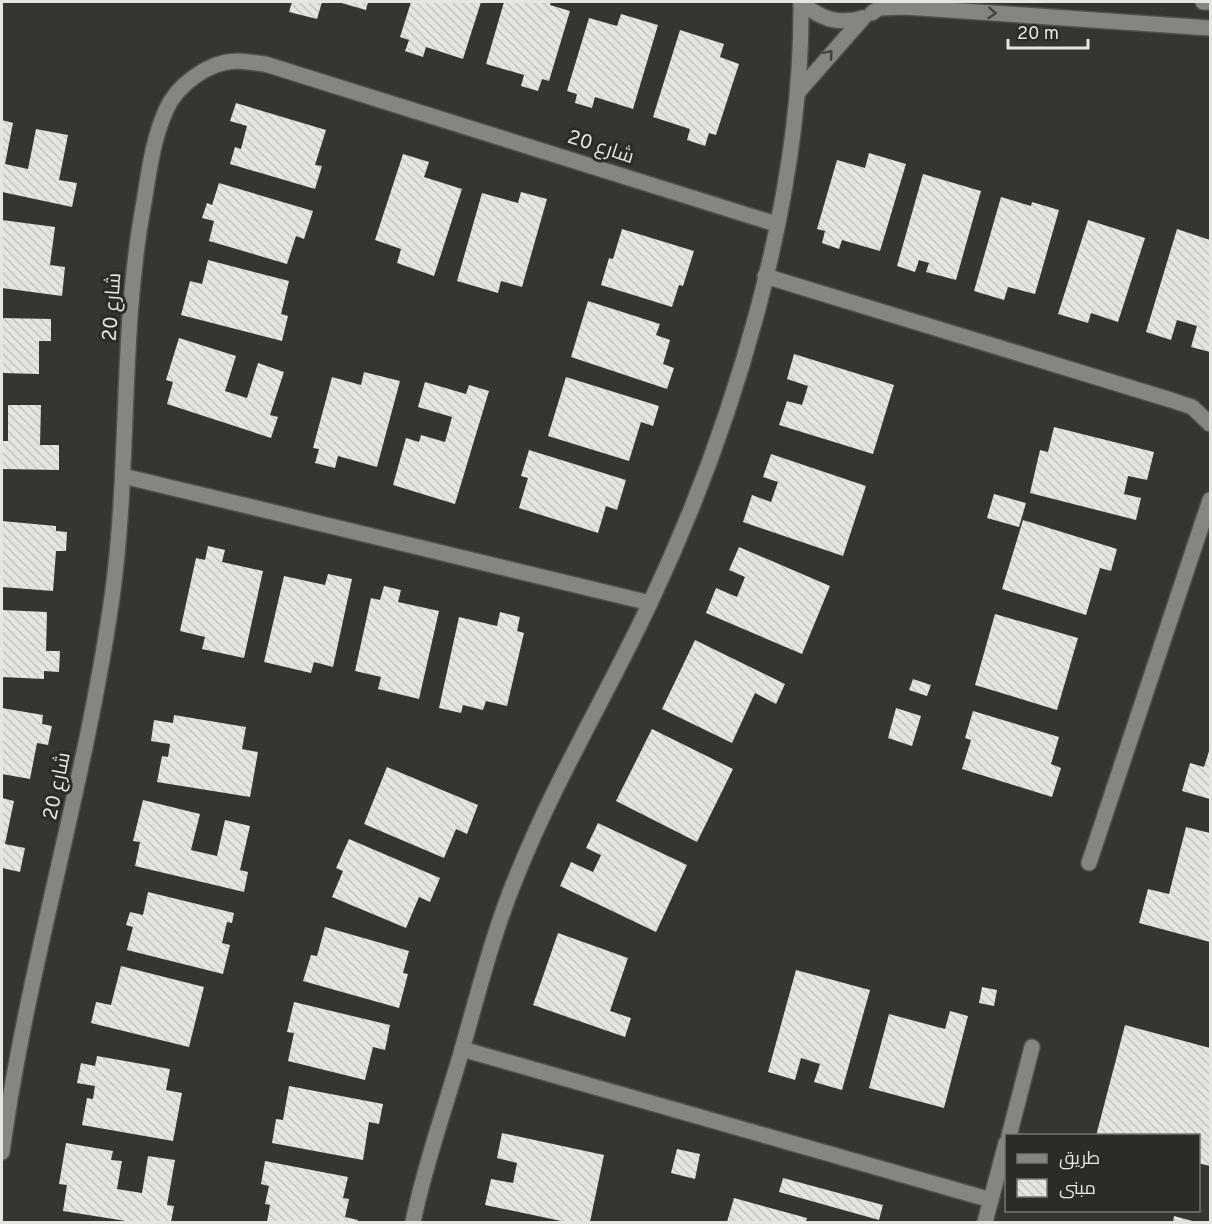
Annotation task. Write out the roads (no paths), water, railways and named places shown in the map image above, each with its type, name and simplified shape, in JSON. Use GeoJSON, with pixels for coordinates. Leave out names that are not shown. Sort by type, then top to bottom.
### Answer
{"type":"FeatureCollection","features":[{"type":"Feature","properties":{"kind":"street"},"geometry":{"type":"LineString","coordinates":[[801,2],[813,13],[829,20],[846,22],[867,16],[879,8],[905,7],[1210,28]]}},
{"type":"Feature","properties":{"kind":"street"},"geometry":{"type":"LineString","coordinates":[[413,1222],[487,961],[515,877],[562,773],[650,603],[728,412],[765,276],[776,224],[798,92],[801,2]]}},
{"type":"Feature","properties":{"kind":"street"},"geometry":{"type":"LineString","coordinates":[[798,92],[867,16],[884,2]]}},
{"type":"Feature","properties":{"kind":"street"},"geometry":{"type":"LineString","coordinates":[[1203,2],[1210,2]]}},
{"type":"Feature","properties":{"kind":"street","name":"شارع 20"},"geometry":{"type":"LineString","coordinates":[[2,1152],[10,1092],[38,950],[62,857],[102,667],[119,545],[131,296],[138,233],[157,135],[168,106],[183,87],[204,70],[233,61],[265,64],[776,224]]}},
{"type":"Feature","properties":{"kind":"street"},"geometry":{"type":"LineString","coordinates":[[765,276],[986,341],[1192,406],[1210,424]]}},
{"type":"Feature","properties":{"kind":"street"},"geometry":{"type":"LineString","coordinates":[[123,477],[650,603]]}},
{"type":"Feature","properties":{"kind":"street"},"geometry":{"type":"LineString","coordinates":[[1089,863],[1210,500]]}},
{"type":"Feature","properties":{"kind":"street"},"geometry":{"type":"LineString","coordinates":[[1009,1134],[1032,1047]]}},
{"type":"Feature","properties":{"kind":"street"},"geometry":{"type":"LineString","coordinates":[[462,1049],[991,1200]]}},
{"type":"Feature","properties":{"kind":"street"},"geometry":{"type":"LineString","coordinates":[[986,1222],[1005,1147]]}}]}
